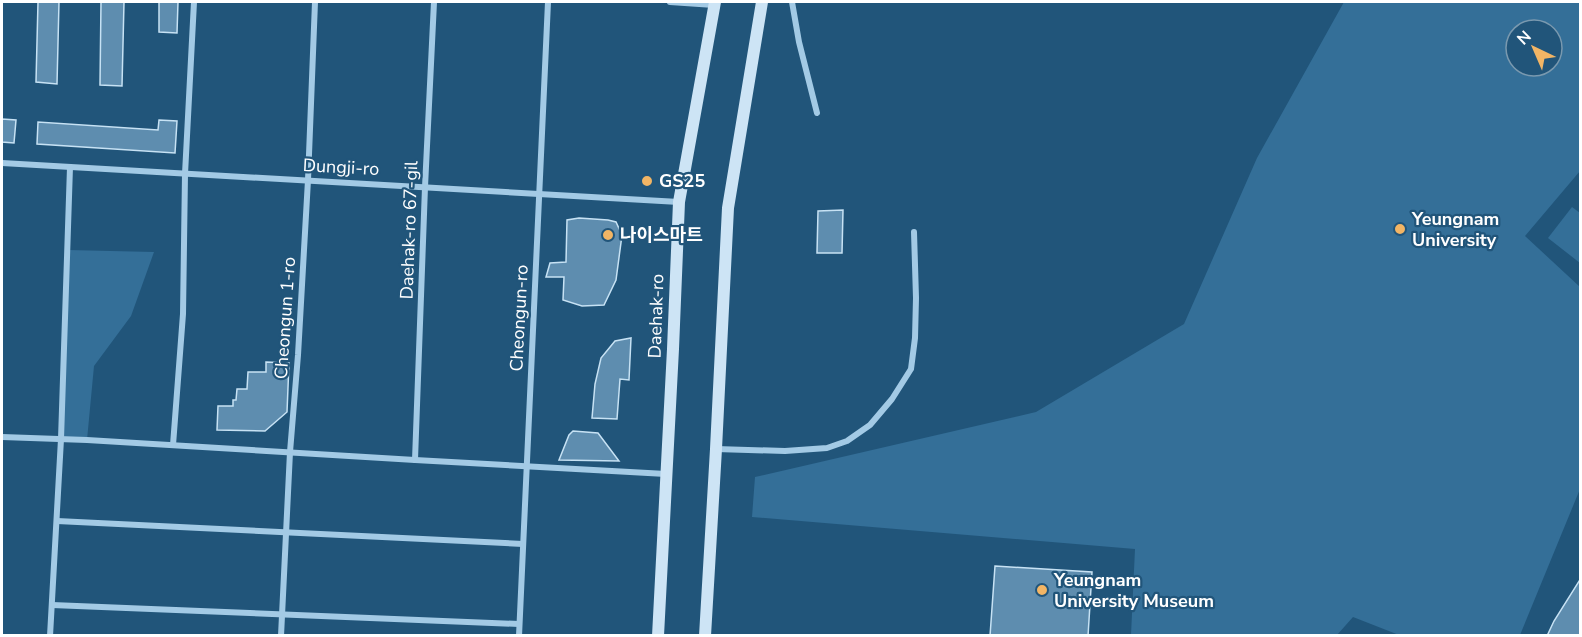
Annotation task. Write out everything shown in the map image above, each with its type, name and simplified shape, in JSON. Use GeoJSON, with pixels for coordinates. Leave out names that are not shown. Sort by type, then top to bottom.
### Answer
{"type":"FeatureCollection","features":[{"type":"Feature","properties":{"kind":"main road"},"geometry":{"type":"LineString","coordinates":[[705,636],[728,208],[762,2]]}},
{"type":"Feature","properties":{"kind":"main road","name":"Daehak-ro"},"geometry":{"type":"LineString","coordinates":[[658,636],[679,202],[714,3]]}},
{"type":"Feature","properties":{"kind":"street"},"geometry":{"type":"LineString","coordinates":[[173,445],[183,314],[185,174],[194,2]]}},
{"type":"Feature","properties":{"kind":"street","name":"Cheongun 1-ro"},"geometry":{"type":"LineString","coordinates":[[281,636],[290,452],[308,180],[315,2]]}},
{"type":"Feature","properties":{"kind":"street","name":"Daehak-ro 67-gil"},"geometry":{"type":"LineString","coordinates":[[415,460],[425,187],[435,2]]}},
{"type":"Feature","properties":{"kind":"street","name":"Cheongun-ro"},"geometry":{"type":"LineString","coordinates":[[519,636],[548,2]]}},
{"type":"Feature","properties":{"kind":"street"},"geometry":{"type":"LineString","coordinates":[[670,2],[714,3]]}},
{"type":"Feature","properties":{"kind":"street"},"geometry":{"type":"LineString","coordinates":[[792,2],[799,42],[817,113]]}},
{"type":"Feature","properties":{"kind":"street","name":"Dungji-ro"},"geometry":{"type":"LineString","coordinates":[[2,163],[679,202]]}},
{"type":"Feature","properties":{"kind":"street"},"geometry":{"type":"LineString","coordinates":[[50,636],[61,439],[70,167]]}},
{"type":"Feature","properties":{"kind":"street"},"geometry":{"type":"LineString","coordinates":[[716,448],[785,451],[827,448],[848,441],[870,425],[892,399],[911,369],[915,338],[916,298],[914,232]]}},
{"type":"Feature","properties":{"kind":"street"},"geometry":{"type":"LineString","coordinates":[[2,437],[666,474]]}},
{"type":"Feature","properties":{"kind":"street"},"geometry":{"type":"LineString","coordinates":[[57,521],[523,544]]}},
{"type":"Feature","properties":{"kind":"street"},"geometry":{"type":"LineString","coordinates":[[52,605],[519,624]]}},
{"type":"Feature","properties":{"kind":"shaded area","name":"Yeungnam University"},"geometry":{"type":"Polygon","coordinates":[[[1344,2],[1580,2],[1580,171],[1525,236],[1580,287],[1580,489],[1520,635],[1399,635],[1353,617],[1337,635],[1131,635],[1135,549],[752,517],[755,477],[1036,412],[1184,324],[1257,158],[1344,2]]]}},
{"type":"Feature","properties":{"kind":"shaded area"},"geometry":{"type":"Polygon","coordinates":[[[1572,207],[1580,213],[1580,263],[1548,238],[1572,207]]]}},
{"type":"Feature","properties":{"kind":"shaded area"},"geometry":{"type":"Polygon","coordinates":[[[68,250],[154,252],[131,316],[94,366],[87,440],[61,439],[68,250]]]}},
{"type":"Feature","properties":{"kind":"building"},"geometry":{"type":"Polygon","coordinates":[[[38,2],[59,2],[57,84],[36,82],[38,2]]]}},
{"type":"Feature","properties":{"kind":"building"},"geometry":{"type":"Polygon","coordinates":[[[101,2],[124,2],[122,86],[100,85],[101,2]]]}},
{"type":"Feature","properties":{"kind":"building"},"geometry":{"type":"Polygon","coordinates":[[[159,2],[178,2],[177,33],[159,32],[159,2]]]}},
{"type":"Feature","properties":{"kind":"building"},"geometry":{"type":"Polygon","coordinates":[[[2,119],[16,120],[14,143],[2,142],[2,119]]]}},
{"type":"Feature","properties":{"kind":"building"},"geometry":{"type":"Polygon","coordinates":[[[159,120],[177,121],[175,153],[37,144],[38,122],[158,130],[159,120]]]}},
{"type":"Feature","properties":{"kind":"building"},"geometry":{"type":"Polygon","coordinates":[[[843,210],[842,253],[817,253],[818,211],[843,210]]]}},
{"type":"Feature","properties":{"kind":"building"},"geometry":{"type":"Polygon","coordinates":[[[579,218],[616,222],[622,235],[616,280],[604,305],[582,306],[563,300],[564,277],[546,277],[550,263],[566,262],[567,220],[579,218]]]}},
{"type":"Feature","properties":{"kind":"building"},"geometry":{"type":"Polygon","coordinates":[[[631,338],[629,380],[620,379],[617,419],[592,418],[595,384],[601,358],[615,341],[631,338]]]}},
{"type":"Feature","properties":{"kind":"building"},"geometry":{"type":"Polygon","coordinates":[[[266,362],[289,363],[287,412],[265,431],[217,430],[218,406],[233,406],[237,389],[247,389],[248,372],[266,372],[266,362]]]}},
{"type":"Feature","properties":{"kind":"building"},"geometry":{"type":"Polygon","coordinates":[[[573,431],[598,433],[619,461],[559,460],[569,435],[573,431]]]}},
{"type":"Feature","properties":{"kind":"building","name":"Yeungnam University Museum"},"geometry":{"type":"Polygon","coordinates":[[[995,566],[1092,572],[1088,636],[990,636],[995,566]]]}},
{"type":"Feature","properties":{"kind":"building"},"geometry":{"type":"Polygon","coordinates":[[[1581,578],[1581,636],[1547,636],[1554,621],[1581,578]]]}},
{"type":"Feature","properties":{"kind":"place","name":"GS25"},"geometry":{"type":"Point","coordinates":[647,181]}},
{"type":"Feature","properties":{"kind":"place","name":"Yeungnam University"},"geometry":{"type":"Point","coordinates":[1400,229]}},
{"type":"Feature","properties":{"kind":"place","name":"나이스마트"},"geometry":{"type":"Point","coordinates":[608,235]}},
{"type":"Feature","properties":{"kind":"place","name":"Yeungnam University Museum"},"geometry":{"type":"Point","coordinates":[1042,590]}}]}
